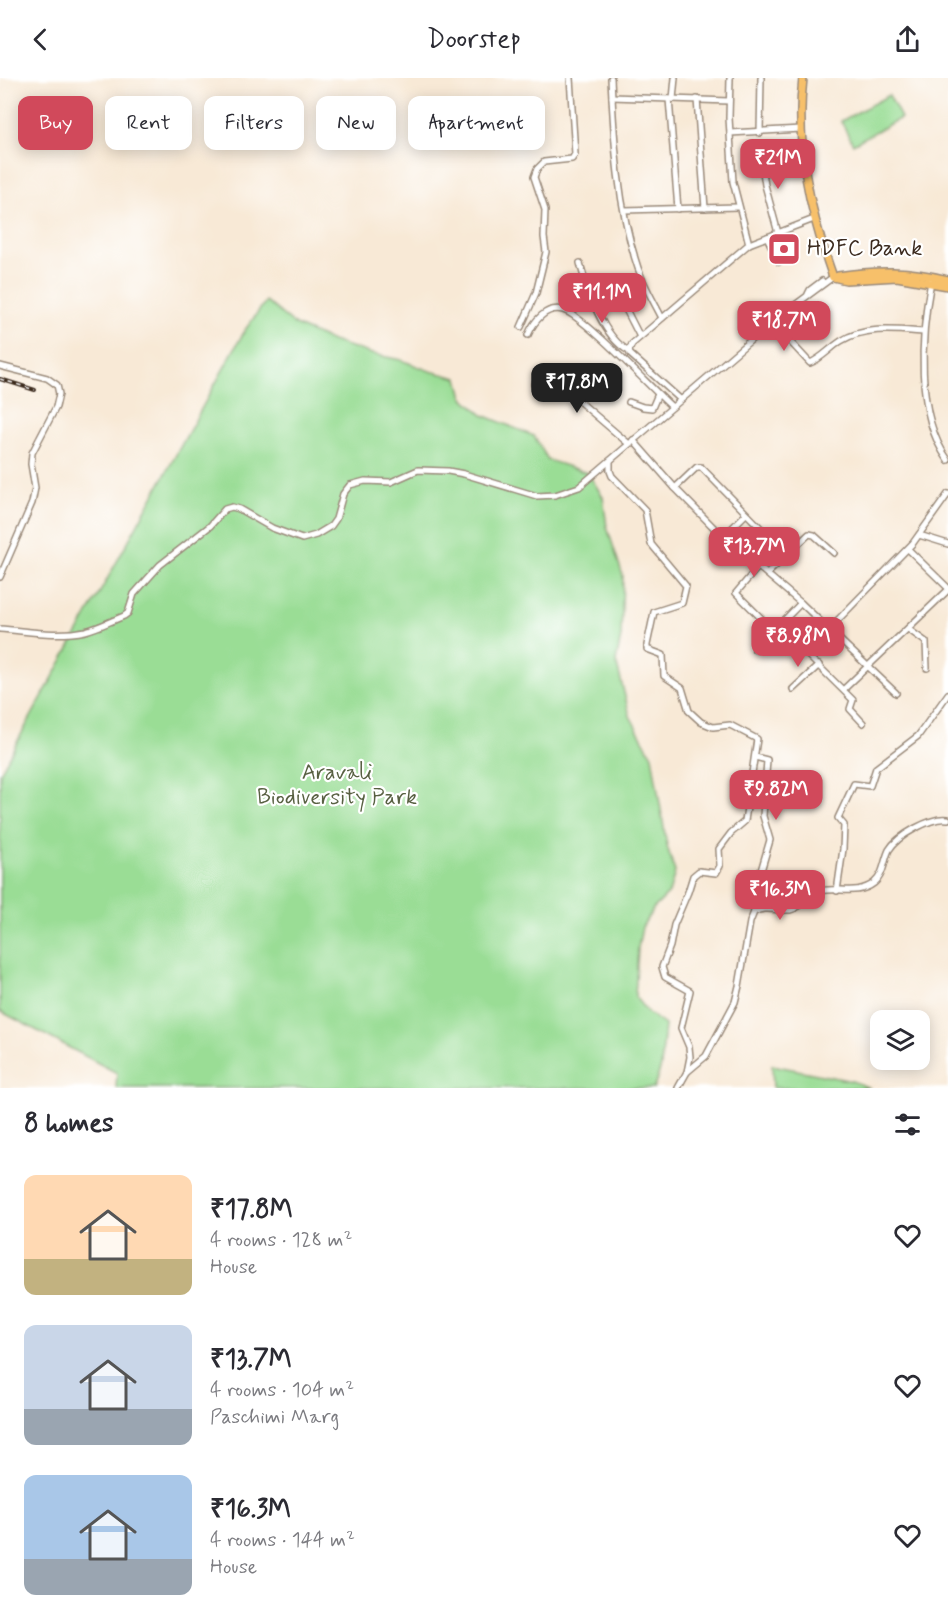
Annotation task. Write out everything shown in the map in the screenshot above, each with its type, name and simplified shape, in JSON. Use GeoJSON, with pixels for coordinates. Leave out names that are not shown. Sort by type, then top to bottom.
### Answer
{"type":"FeatureCollection","features":[{"type":"Feature","properties":{"kind":"main road"},"geometry":{"type":"LineString","coordinates":[[804,78],[801,129],[804,162],[814,219],[832,275],[882,270],[948,280]]}},
{"type":"Feature","properties":{"kind":"main road"},"geometry":{"type":"LineString","coordinates":[[933,279],[948,286]]}},
{"type":"Feature","properties":{"kind":"street"},"geometry":{"type":"LineString","coordinates":[[521,327],[536,293],[546,249],[545,210],[534,180],[535,172],[544,162],[572,159],[575,154],[570,78]]}},
{"type":"Feature","properties":{"kind":"street"},"geometry":{"type":"LineString","coordinates":[[611,78],[624,210],[639,270],[662,318]]}},
{"type":"Feature","properties":{"kind":"street"},"geometry":{"type":"LineString","coordinates":[[675,78],[671,99],[678,209]]}},
{"type":"Feature","properties":{"kind":"street"},"geometry":{"type":"LineString","coordinates":[[730,78],[733,182],[749,244]]}},
{"type":"Feature","properties":{"kind":"street"},"geometry":{"type":"LineString","coordinates":[[760,133],[761,78]]}},
{"type":"Feature","properties":{"kind":"street"},"geometry":{"type":"LineString","coordinates":[[612,97],[729,101]]}},
{"type":"Feature","properties":{"kind":"street"},"geometry":{"type":"LineString","coordinates":[[697,99],[705,208]]}},
{"type":"Feature","properties":{"kind":"street"},"geometry":{"type":"LineString","coordinates":[[730,133],[801,129]]}},
{"type":"Feature","properties":{"kind":"street"},"geometry":{"type":"LineString","coordinates":[[760,152],[765,185],[778,233]]}},
{"type":"Feature","properties":{"kind":"street"},"geometry":{"type":"LineString","coordinates":[[624,210],[738,207]]}},
{"type":"Feature","properties":{"kind":"street"},"geometry":{"type":"LineString","coordinates":[[629,351],[632,344],[749,244],[814,219]]}},
{"type":"Feature","properties":{"kind":"street"},"geometry":{"type":"LineString","coordinates":[[767,237],[779,262]]}},
{"type":"Feature","properties":{"kind":"street"},"geometry":{"type":"LineString","coordinates":[[580,263],[588,289],[603,321],[621,346],[680,399]]}},
{"type":"Feature","properties":{"kind":"street"},"geometry":{"type":"LineString","coordinates":[[0,628],[29,633],[63,634],[85,631],[124,616],[128,613],[134,594],[160,565],[210,526],[225,509],[232,507],[287,535],[308,538],[331,526],[336,519],[343,494],[350,485],[357,482],[391,482],[418,470],[448,471],[505,485],[530,494],[545,496],[579,487],[810,290],[832,275]]}},
{"type":"Feature","properties":{"kind":"street"},"geometry":{"type":"LineString","coordinates":[[933,279],[923,332],[928,416],[934,435],[947,454]]}},
{"type":"Feature","properties":{"kind":"street"},"geometry":{"type":"LineString","coordinates":[[933,279],[926,328],[930,409],[933,429],[947,454]]}},
{"type":"Feature","properties":{"kind":"street"},"geometry":{"type":"LineString","coordinates":[[613,284],[640,337]]}},
{"type":"Feature","properties":{"kind":"street"},"geometry":{"type":"LineString","coordinates":[[528,335],[535,321],[546,313],[557,310],[568,312],[603,341],[672,407]]}},
{"type":"Feature","properties":{"kind":"street"},"geometry":{"type":"LineString","coordinates":[[772,322],[810,363],[839,343],[860,333],[882,330],[923,332]]}},
{"type":"Feature","properties":{"kind":"street"},"geometry":{"type":"LineString","coordinates":[[0,366],[47,378],[57,385],[59,394],[57,407],[32,453],[35,488],[32,503],[0,576]]}},
{"type":"Feature","properties":{"kind":"street"},"geometry":{"type":"LineString","coordinates":[[534,384],[566,390],[631,442],[723,537],[801,603],[896,693]]}},
{"type":"Feature","properties":{"kind":"street"},"geometry":{"type":"LineString","coordinates":[[628,402],[652,408],[658,394]]}},
{"type":"Feature","properties":{"kind":"street"},"geometry":{"type":"LineString","coordinates":[[610,461],[612,476],[645,510],[651,543],[686,586],[682,603],[654,612],[647,649],[663,655],[664,676],[682,688],[689,711],[696,719],[713,727],[730,725],[756,737],[758,741],[745,821],[731,833],[719,849],[720,866],[716,873],[699,871],[693,876],[674,925],[670,946],[662,967],[665,977],[690,990],[681,1028],[690,1054],[687,1072],[678,1088]]}},
{"type":"Feature","properties":{"kind":"street"},"geometry":{"type":"LineString","coordinates":[[675,488],[699,467],[786,555]]}},
{"type":"Feature","properties":{"kind":"street"},"geometry":{"type":"LineString","coordinates":[[828,630],[908,549],[948,494]]}},
{"type":"Feature","properties":{"kind":"street"},"geometry":{"type":"LineString","coordinates":[[723,537],[746,514]]}},
{"type":"Feature","properties":{"kind":"street"},"geometry":{"type":"LineString","coordinates":[[767,574],[807,535],[812,534],[834,553]]}},
{"type":"Feature","properties":{"kind":"street"},"geometry":{"type":"LineString","coordinates":[[920,535],[948,544]]}},
{"type":"Feature","properties":{"kind":"street"},"geometry":{"type":"LineString","coordinates":[[844,689],[948,589],[908,549]]}},
{"type":"Feature","properties":{"kind":"street"},"geometry":{"type":"LineString","coordinates":[[759,566],[736,592],[844,689],[854,701],[850,709],[863,723]]}},
{"type":"Feature","properties":{"kind":"street"},"geometry":{"type":"LineString","coordinates":[[755,650],[801,603]]}},
{"type":"Feature","properties":{"kind":"street"},"geometry":{"type":"LineString","coordinates":[[908,629],[926,642],[927,668]]}},
{"type":"Feature","properties":{"kind":"street"},"geometry":{"type":"LineString","coordinates":[[793,689],[819,665]]}},
{"type":"Feature","properties":{"kind":"street"},"geometry":{"type":"LineString","coordinates":[[837,891],[844,825],[838,818],[854,784],[870,786],[876,768],[918,736],[948,694]]}},
{"type":"Feature","properties":{"kind":"street"},"geometry":{"type":"LineString","coordinates":[[687,1072],[706,1056],[735,1002],[740,986],[750,922],[754,912],[752,902],[770,840],[763,816],[767,760],[755,757]]}},
{"type":"Feature","properties":{"kind":"street"},"geometry":{"type":"LineString","coordinates":[[754,912],[761,909],[791,910],[816,892],[854,891],[872,884],[881,874],[889,850],[896,842],[929,821],[940,818],[948,819]]}},
{"type":"Feature","properties":{"kind":"green space"},"geometry":{"type":"Polygon","coordinates":[[[889,95],[901,118],[853,144],[841,121],[889,95]]]}},
{"type":"Feature","properties":{"kind":"green space","name":"Aravali Biodiversity Park"},"geometry":{"type":"Polygon","coordinates":[[[266,301],[295,325],[332,341],[458,378],[463,397],[483,415],[534,436],[548,460],[588,473],[603,497],[607,527],[623,576],[621,637],[616,661],[630,716],[652,756],[667,846],[675,872],[669,893],[653,909],[642,927],[638,948],[635,997],[648,1013],[665,1025],[661,1066],[654,1088],[116,1088],[117,1073],[0,1011],[0,773],[245,330],[266,301]]]}},
{"type":"Feature","properties":{"kind":"green space"},"geometry":{"type":"Polygon","coordinates":[[[772,1065],[852,1081],[870,1088],[773,1088],[772,1065]]]}},
{"type":"Feature","properties":{"kind":"railway"},"geometry":{"type":"LineString","coordinates":[[0,379],[35,390]]}},
{"type":"Feature","properties":{"kind":"place","name":"HDFC Bank"},"geometry":{"type":"Point","coordinates":[784,249]}}]}
